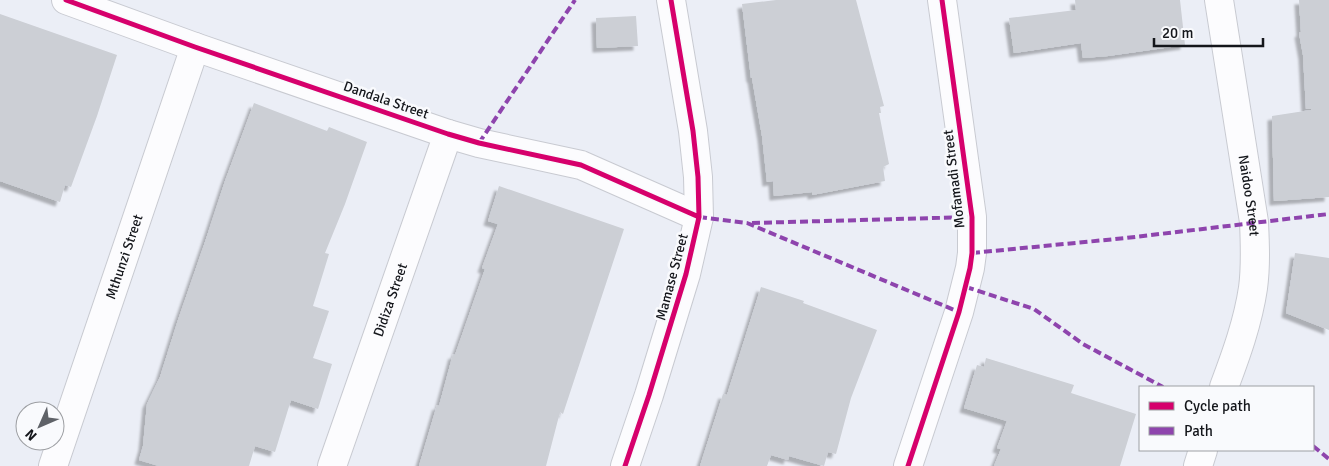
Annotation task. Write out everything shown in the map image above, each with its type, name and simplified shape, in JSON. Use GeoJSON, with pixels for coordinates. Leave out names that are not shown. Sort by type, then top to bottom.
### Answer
{"type":"FeatureCollection","features":[{"type":"Feature","properties":{"kind":"street","name":"Dandala Street"},"geometry":{"type":"LineString","coordinates":[[66,0],[195,47],[448,134],[479,143],[581,165],[699,217]]}},
{"type":"Feature","properties":{"kind":"street","name":"Mamase Street"},"geometry":{"type":"LineString","coordinates":[[625,466],[650,395],[686,274],[699,217],[698,177],[693,131],[671,0]]}},
{"type":"Feature","properties":{"kind":"street","name":"Mofamadi Street"},"geometry":{"type":"LineString","coordinates":[[908,466],[959,312],[972,253],[972,217],[942,0]]}},
{"type":"Feature","properties":{"kind":"street","name":"Naidoo Street"},"geometry":{"type":"LineString","coordinates":[[1219,0],[1254,222],[1255,245],[1253,287],[1244,326],[1224,386]]}},
{"type":"Feature","properties":{"kind":"street","name":"Mthunzi Street"},"geometry":{"type":"LineString","coordinates":[[53,466],[195,47]]}},
{"type":"Feature","properties":{"kind":"street","name":"Didiza Street"},"geometry":{"type":"LineString","coordinates":[[332,466],[448,134]]}},
{"type":"Feature","properties":{"kind":"street"},"geometry":{"type":"LineString","coordinates":[[1198,466],[1203,451]]}},
{"type":"Feature","properties":{"kind":"building"},"geometry":{"type":"Polygon","coordinates":[[[776,0],[856,0],[884,106],[880,107],[881,113],[879,113],[889,164],[883,167],[885,181],[812,195],[812,192],[774,196],[773,181],[767,182],[742,4],[776,0]]]}},
{"type":"Feature","properties":{"kind":"building"},"geometry":{"type":"Polygon","coordinates":[[[1075,0],[1180,0],[1185,45],[1083,58],[1081,43],[1014,53],[1009,18],[1076,10],[1075,0]]]}},
{"type":"Feature","properties":{"kind":"building"},"geometry":{"type":"Polygon","coordinates":[[[1299,0],[1329,0],[1329,197],[1274,201],[1272,116],[1311,110],[1306,109],[1303,55],[1299,33],[1301,32],[1299,0]]]}},
{"type":"Feature","properties":{"kind":"building"},"geometry":{"type":"Polygon","coordinates":[[[0,14],[117,55],[71,187],[65,185],[60,202],[0,181],[0,14]]]}},
{"type":"Feature","properties":{"kind":"building"},"geometry":{"type":"Polygon","coordinates":[[[636,16],[638,46],[597,48],[596,18],[636,16]]]}},
{"type":"Feature","properties":{"kind":"building"},"geometry":{"type":"Polygon","coordinates":[[[254,103],[327,131],[329,127],[367,142],[325,253],[329,254],[313,306],[329,311],[313,358],[332,364],[318,409],[291,400],[275,452],[255,446],[249,466],[159,466],[139,460],[143,446],[147,404],[160,377],[225,181],[254,103]]]}},
{"type":"Feature","properties":{"kind":"building"},"geometry":{"type":"Polygon","coordinates":[[[499,186],[624,229],[563,414],[560,412],[546,466],[419,466],[437,405],[439,406],[453,354],[455,355],[485,269],[482,268],[498,224],[488,221],[499,186]]]}},
{"type":"Feature","properties":{"kind":"building"},"geometry":{"type":"Polygon","coordinates":[[[1295,253],[1329,258],[1329,330],[1286,313],[1295,253]]]}},
{"type":"Feature","properties":{"kind":"building"},"geometry":{"type":"Polygon","coordinates":[[[761,287],[804,301],[803,303],[877,330],[851,398],[836,454],[828,452],[824,466],[789,456],[788,460],[771,455],[767,466],[700,466],[723,394],[727,395],[761,287]]]}},
{"type":"Feature","properties":{"kind":"building"},"geometry":{"type":"Polygon","coordinates":[[[986,358],[1074,385],[1071,393],[1136,414],[1120,466],[994,466],[1001,449],[997,448],[1007,421],[964,408],[977,365],[984,367],[986,358]]]}},
{"type":"Feature","properties":{"kind":"marked path"},"geometry":{"type":"LineString","coordinates":[[479,143],[575,0]]}},
{"type":"Feature","properties":{"kind":"marked path"},"geometry":{"type":"LineString","coordinates":[[972,253],[1126,238],[1329,214]]}},
{"type":"Feature","properties":{"kind":"marked path"},"geometry":{"type":"LineString","coordinates":[[699,217],[747,223],[959,312]]}},
{"type":"Feature","properties":{"kind":"marked path"},"geometry":{"type":"LineString","coordinates":[[752,223],[972,217]]}},
{"type":"Feature","properties":{"kind":"marked path"},"geometry":{"type":"LineString","coordinates":[[966,287],[1034,309],[1083,344],[1161,386]]}},
{"type":"Feature","properties":{"kind":"marked path"},"geometry":{"type":"LineString","coordinates":[[1314,447],[1329,459]]}},
{"type":"Feature","properties":{"kind":"cycle path"},"geometry":{"type":"LineString","coordinates":[[66,0],[195,47],[448,134],[479,143],[581,165],[699,217]]}},
{"type":"Feature","properties":{"kind":"cycle path"},"geometry":{"type":"LineString","coordinates":[[625,466],[686,274],[699,217],[698,177],[693,131],[671,0]]}},
{"type":"Feature","properties":{"kind":"cycle path"},"geometry":{"type":"LineString","coordinates":[[908,466],[959,312],[972,253],[972,217],[942,0]]}}]}
